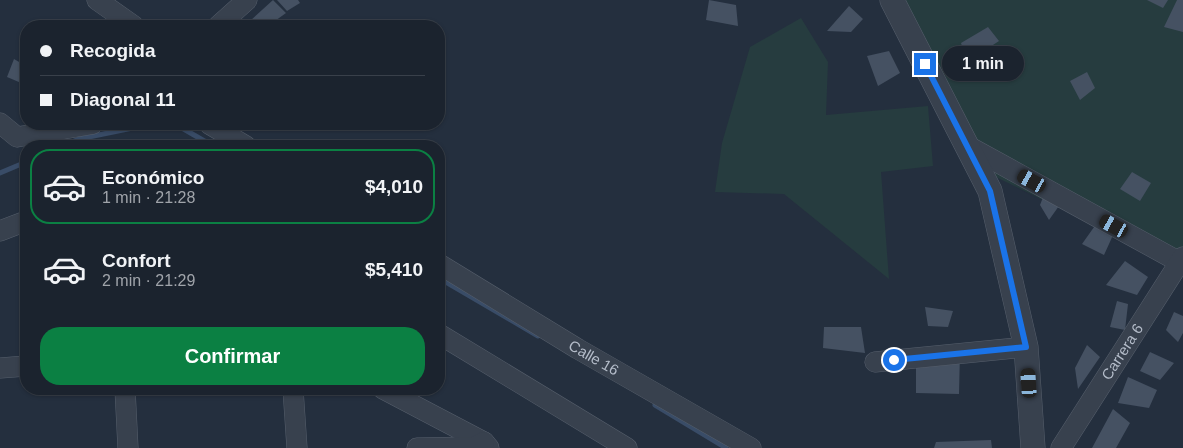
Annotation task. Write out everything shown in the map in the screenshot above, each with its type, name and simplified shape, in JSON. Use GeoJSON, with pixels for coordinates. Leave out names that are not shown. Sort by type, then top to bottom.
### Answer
{"type":"FeatureCollection","features":[{"type":"Feature","properties":{"kind":"street"},"geometry":{"type":"LineString","coordinates":[[97,0],[125,20]]}},
{"type":"Feature","properties":{"kind":"street"},"geometry":{"type":"LineString","coordinates":[[225,20],[247,0]]}},
{"type":"Feature","properties":{"kind":"street"},"geometry":{"type":"LineString","coordinates":[[892,0],[990,191],[1026,347],[1033,442],[1060,448]]}},
{"type":"Feature","properties":{"kind":"street"},"geometry":{"type":"LineString","coordinates":[[0,123],[17,137],[57,130]]}},
{"type":"Feature","properties":{"kind":"street"},"geometry":{"type":"LineString","coordinates":[[219,130],[236,140]]}},
{"type":"Feature","properties":{"kind":"street"},"geometry":{"type":"LineString","coordinates":[[966,145],[1182,261]]}},
{"type":"Feature","properties":{"kind":"street"},"geometry":{"type":"LineString","coordinates":[[0,230],[20,223]]}},
{"type":"Feature","properties":{"kind":"street","name":"Carrera 6"},"geometry":{"type":"LineString","coordinates":[[1060,448],[1182,261]]}},
{"type":"Feature","properties":{"kind":"street","name":"Calle 16"},"geometry":{"type":"LineString","coordinates":[[445,268],[578,349],[751,448]]}},
{"type":"Feature","properties":{"kind":"street"},"geometry":{"type":"LineString","coordinates":[[445,338],[628,448]]}},
{"type":"Feature","properties":{"kind":"street"},"geometry":{"type":"LineString","coordinates":[[875,362],[1026,347]]}},
{"type":"Feature","properties":{"kind":"street"},"geometry":{"type":"LineString","coordinates":[[0,368],[20,366]]}},
{"type":"Feature","properties":{"kind":"street"},"geometry":{"type":"LineString","coordinates":[[125,395],[128,448]]}},
{"type":"Feature","properties":{"kind":"street"},"geometry":{"type":"LineString","coordinates":[[293,395],[296,448]]}},
{"type":"Feature","properties":{"kind":"street"},"geometry":{"type":"LineString","coordinates":[[393,395],[480,446]]}},
{"type":"Feature","properties":{"kind":"street"},"geometry":{"type":"LineString","coordinates":[[417,448],[480,446]]}},
{"type":"Feature","properties":{"kind":"green space"},"geometry":{"type":"Polygon","coordinates":[[[898,0],[1183,0],[1183,259],[1179,266],[967,163],[898,0]]]}},
{"type":"Feature","properties":{"kind":"green space"},"geometry":{"type":"Polygon","coordinates":[[[801,18],[828,62],[826,115],[928,106],[933,166],[881,172],[889,279],[784,194],[715,192],[722,143],[750,47],[801,18]]]}},
{"type":"Feature","properties":{"kind":"building"},"geometry":{"type":"Polygon","coordinates":[[[273,0],[286,13],[276,20],[251,20],[273,0]]]}},
{"type":"Feature","properties":{"kind":"building"},"geometry":{"type":"Polygon","coordinates":[[[277,0],[298,0],[300,3],[287,11],[277,0]]]}},
{"type":"Feature","properties":{"kind":"building"},"geometry":{"type":"Polygon","coordinates":[[[709,0],[736,5],[738,26],[706,20],[709,0]]]}},
{"type":"Feature","properties":{"kind":"building"},"geometry":{"type":"Polygon","coordinates":[[[1147,0],[1168,0],[1163,8],[1147,0]]]}},
{"type":"Feature","properties":{"kind":"building"},"geometry":{"type":"Polygon","coordinates":[[[1177,0],[1183,0],[1183,32],[1164,27],[1177,0]]]}},
{"type":"Feature","properties":{"kind":"building"},"geometry":{"type":"Polygon","coordinates":[[[849,6],[863,19],[851,32],[827,31],[849,6]]]}},
{"type":"Feature","properties":{"kind":"building"},"geometry":{"type":"Polygon","coordinates":[[[988,27],[999,41],[967,62],[961,43],[988,27]]]}},
{"type":"Feature","properties":{"kind":"building"},"geometry":{"type":"Polygon","coordinates":[[[889,51],[900,73],[878,86],[867,56],[889,51]]]}},
{"type":"Feature","properties":{"kind":"building"},"geometry":{"type":"Polygon","coordinates":[[[14,59],[20,62],[20,82],[7,77],[14,59]]]}},
{"type":"Feature","properties":{"kind":"building"},"geometry":{"type":"Polygon","coordinates":[[[1087,72],[1095,88],[1080,100],[1070,81],[1087,72]]]}},
{"type":"Feature","properties":{"kind":"building"},"geometry":{"type":"Polygon","coordinates":[[[1132,172],[1151,183],[1140,201],[1120,189],[1132,172]]]}},
{"type":"Feature","properties":{"kind":"building"},"geometry":{"type":"Polygon","coordinates":[[[1047,187],[1066,196],[1049,220],[1040,205],[1047,187]]]}},
{"type":"Feature","properties":{"kind":"building"},"geometry":{"type":"Polygon","coordinates":[[[1104,213],[1119,222],[1104,255],[1082,244],[1104,213]]]}},
{"type":"Feature","properties":{"kind":"building"},"geometry":{"type":"Polygon","coordinates":[[[1125,261],[1148,277],[1137,295],[1106,285],[1125,261]]]}},
{"type":"Feature","properties":{"kind":"building"},"geometry":{"type":"Polygon","coordinates":[[[1117,301],[1128,304],[1125,330],[1110,327],[1117,301]]]}},
{"type":"Feature","properties":{"kind":"building"},"geometry":{"type":"Polygon","coordinates":[[[925,307],[953,311],[948,327],[928,326],[925,307]]]}},
{"type":"Feature","properties":{"kind":"building"},"geometry":{"type":"Polygon","coordinates":[[[1174,312],[1183,316],[1183,333],[1178,342],[1166,330],[1174,312]]]}},
{"type":"Feature","properties":{"kind":"building"},"geometry":{"type":"Polygon","coordinates":[[[824,327],[861,327],[865,353],[823,348],[824,327]]]}},
{"type":"Feature","properties":{"kind":"building"},"geometry":{"type":"Polygon","coordinates":[[[1087,345],[1100,357],[1078,389],[1075,368],[1087,345]]]}},
{"type":"Feature","properties":{"kind":"building"},"geometry":{"type":"Polygon","coordinates":[[[960,352],[959,394],[916,393],[916,365],[960,352]]]}},
{"type":"Feature","properties":{"kind":"building"},"geometry":{"type":"Polygon","coordinates":[[[1150,352],[1174,363],[1160,380],[1140,371],[1150,352]]]}},
{"type":"Feature","properties":{"kind":"building"},"geometry":{"type":"Polygon","coordinates":[[[1128,377],[1157,390],[1149,408],[1118,403],[1128,377]]]}},
{"type":"Feature","properties":{"kind":"building"},"geometry":{"type":"Polygon","coordinates":[[[1113,409],[1130,423],[1116,448],[1092,448],[1113,409]]]}},
{"type":"Feature","properties":{"kind":"building"},"geometry":{"type":"Polygon","coordinates":[[[991,440],[992,448],[934,448],[936,442],[991,440]]]}},
{"type":"Feature","properties":{"kind":"waterway"},"geometry":{"type":"LineString","coordinates":[[77,140],[123,130]]}},
{"type":"Feature","properties":{"kind":"waterway"},"geometry":{"type":"LineString","coordinates":[[185,130],[203,140]]}},
{"type":"Feature","properties":{"kind":"waterway"},"geometry":{"type":"LineString","coordinates":[[0,173],[20,165]]}},
{"type":"Feature","properties":{"kind":"waterway"},"geometry":{"type":"LineString","coordinates":[[445,282],[538,336]]}},
{"type":"Feature","properties":{"kind":"waterway"},"geometry":{"type":"LineString","coordinates":[[655,405],[726,448]]}},
{"type":"Feature","properties":{"kind":"route"},"geometry":{"type":"LineString","coordinates":[[894,360],[1026,347],[990,191],[925,64]]}}]}
